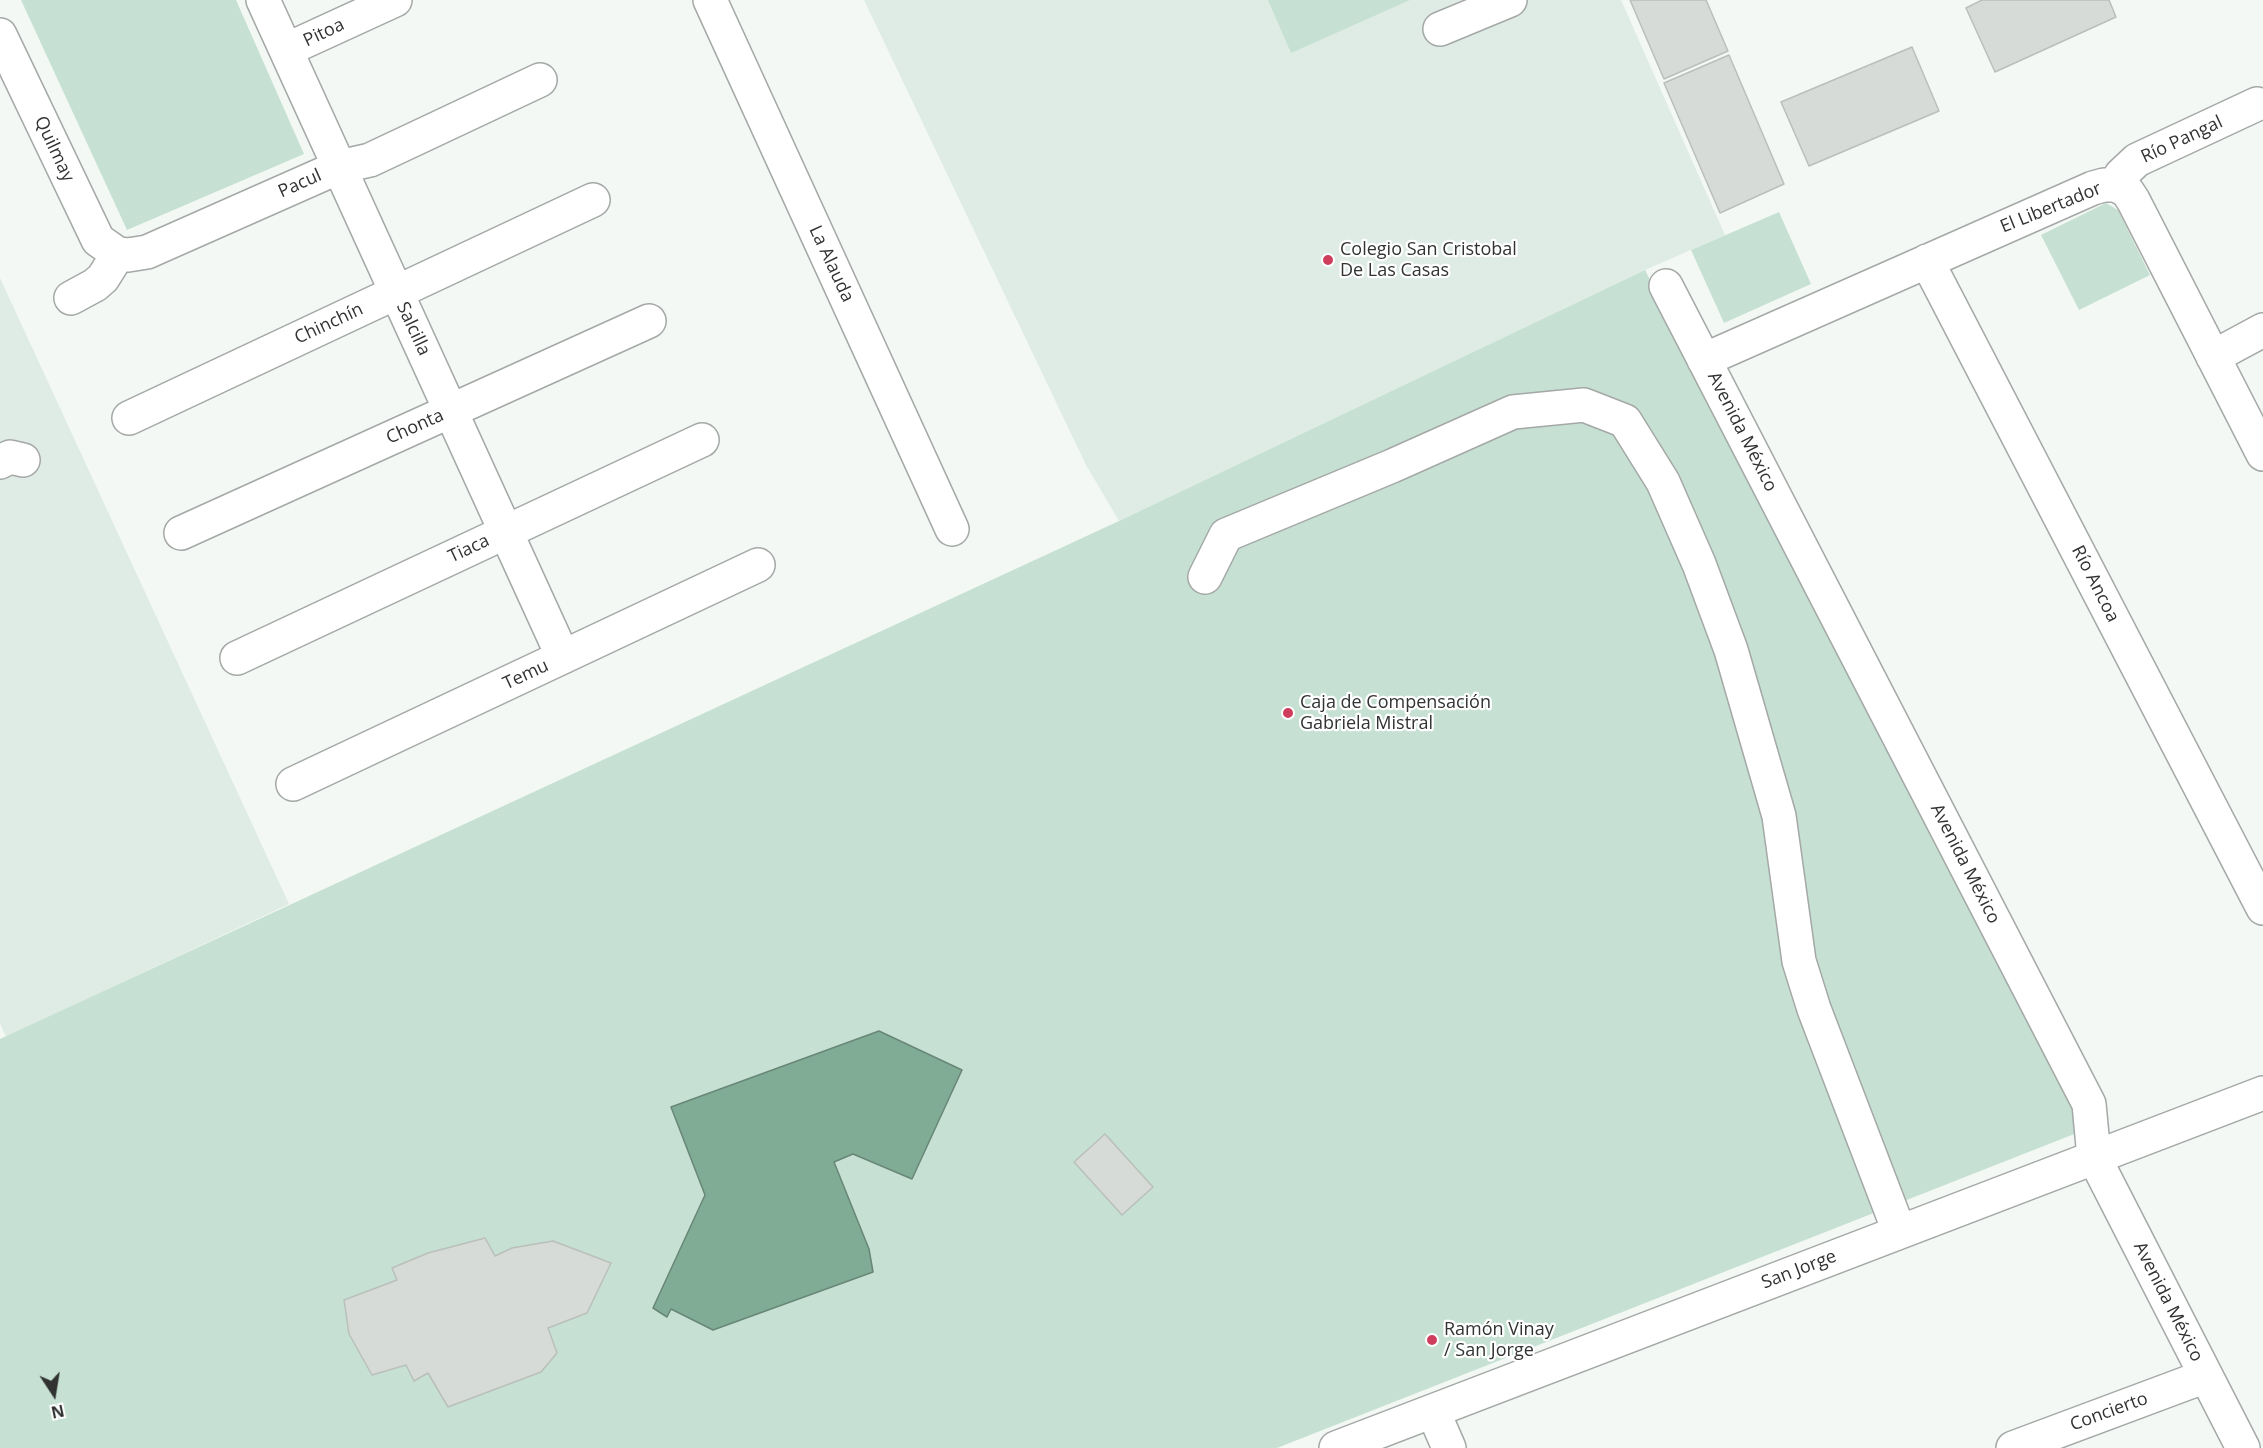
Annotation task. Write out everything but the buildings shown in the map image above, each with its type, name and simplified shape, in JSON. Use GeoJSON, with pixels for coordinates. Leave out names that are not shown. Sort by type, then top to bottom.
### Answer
{"type":"FeatureCollection","features":[{"type":"Feature","properties":{"kind":"street","name":"Salcilla"},"geometry":{"type":"LineString","coordinates":[[263,0],[563,657]]}},
{"type":"Feature","properties":{"kind":"street","name":"Pitoa"},"geometry":{"type":"LineString","coordinates":[[286,50],[395,0]]}},
{"type":"Feature","properties":{"kind":"street","name":"La Alauda"},"geometry":{"type":"LineString","coordinates":[[710,0],[952,529]]}},
{"type":"Feature","properties":{"kind":"street"},"geometry":{"type":"LineString","coordinates":[[1440,29],[1510,0]]}},
{"type":"Feature","properties":{"kind":"street","name":"Quilmay"},"geometry":{"type":"LineString","coordinates":[[0,35],[92,229],[98,240],[118,254]]}},
{"type":"Feature","properties":{"kind":"street","name":"Pacul"},"geometry":{"type":"LineString","coordinates":[[118,254],[138,255],[147,252],[339,167],[370,160],[540,80]]}},
{"type":"Feature","properties":{"kind":"street","name":"Río Pangal"},"geometry":{"type":"LineString","coordinates":[[2116,185],[2121,175],[2137,160],[2257,104]]}},
{"type":"Feature","properties":{"kind":"street","name":"El Libertador"},"geometry":{"type":"LineString","coordinates":[[1704,360],[2093,188],[2116,185],[2127,191],[2133,200],[2263,454]]}},
{"type":"Feature","properties":{"kind":"street","name":"Chinchín"},"geometry":{"type":"LineString","coordinates":[[129,418],[594,200]]}},
{"type":"Feature","properties":{"kind":"street"},"geometry":{"type":"LineString","coordinates":[[71,298],[103,278],[118,254]]}},
{"type":"Feature","properties":{"kind":"street","name":"Río Ancoa"},"geometry":{"type":"LineString","coordinates":[[1927,261],[2263,908]]}},
{"type":"Feature","properties":{"kind":"street","name":"Avenida México"},"geometry":{"type":"LineString","coordinates":[[1666,286],[2089,1104],[2094,1157],[2243,1448]]}},
{"type":"Feature","properties":{"kind":"street","name":"Chonta"},"geometry":{"type":"LineString","coordinates":[[180,533],[649,321]]}},
{"type":"Feature","properties":{"kind":"street"},"geometry":{"type":"LineString","coordinates":[[2213,357],[2263,330]]}},
{"type":"Feature","properties":{"kind":"street"},"geometry":{"type":"LineString","coordinates":[[1205,577],[1226,535],[1392,466],[1513,412],[1584,405],[1625,421],[1663,482],[1699,564],[1731,650],[1779,816],[1799,961],[1814,1009],[1899,1231]]}},
{"type":"Feature","properties":{"kind":"street","name":"Tiaca"},"geometry":{"type":"LineString","coordinates":[[237,658],[702,440]]}},
{"type":"Feature","properties":{"kind":"street","name":"Temu"},"geometry":{"type":"LineString","coordinates":[[293,784],[758,565]]}},
{"type":"Feature","properties":{"kind":"street","name":"San Jorge"},"geometry":{"type":"LineString","coordinates":[[1336,1448],[2263,1093]]}},
{"type":"Feature","properties":{"kind":"street","name":"Concierto"},"geometry":{"type":"LineString","coordinates":[[2013,1448],[2206,1376]]}},
{"type":"Feature","properties":{"kind":"street"},"geometry":{"type":"LineString","coordinates":[[1433,1411],[1449,1448]]}},
{"type":"Feature","properties":{"kind":"shaded area"},"geometry":{"type":"Polygon","coordinates":[[[21,0],[236,0],[304,154],[127,230],[21,0]]]}},
{"type":"Feature","properties":{"kind":"shaded area","name":"Colegio San Cristobal De Las Casas"},"geometry":{"type":"Polygon","coordinates":[[[864,0],[1621,0],[1725,235],[1645,270],[1119,521],[1086,465],[864,0]]]}},
{"type":"Feature","properties":{"kind":"shaded area"},"geometry":{"type":"Polygon","coordinates":[[[1268,0],[1410,0],[1291,53],[1268,0]]]}},
{"type":"Feature","properties":{"kind":"shaded area"},"geometry":{"type":"Polygon","coordinates":[[[2106,203],[2118,210],[2150,275],[2079,310],[2041,235],[2106,203]]]}},
{"type":"Feature","properties":{"kind":"shaded area"},"geometry":{"type":"Polygon","coordinates":[[[1779,212],[1811,284],[1724,323],[1691,250],[1779,212]]]}},
{"type":"Feature","properties":{"kind":"shaded area","name":"Caja de Compensación Gabriela Mistral"},"geometry":{"type":"Polygon","coordinates":[[[1645,270],[2087,1129],[1277,1448],[0,1448],[0,1039],[1119,521],[1645,270]]]}},
{"type":"Feature","properties":{"kind":"shaded area"},"geometry":{"type":"Polygon","coordinates":[[[0,278],[289,904],[6,1037],[0,1023],[0,278]]]}},
{"type":"Feature","properties":{"kind":"shaded area"},"geometry":{"type":"Polygon","coordinates":[[[879,1031],[962,1070],[912,1179],[853,1154],[834,1162],[869,1249],[873,1272],[713,1330],[671,1309],[667,1317],[653,1308],[705,1195],[671,1107],[879,1031]]]}},
{"type":"Feature","properties":{"kind":"place","name":"Colegio San Cristobal De Las Casas"},"geometry":{"type":"Point","coordinates":[1328,260]}},
{"type":"Feature","properties":{"kind":"place","name":"Caja de Compensación Gabriela Mistral"},"geometry":{"type":"Point","coordinates":[1288,713]}},
{"type":"Feature","properties":{"kind":"place","name":"Ramón Vinay / San Jorge"},"geometry":{"type":"Point","coordinates":[1432,1340]}}]}
